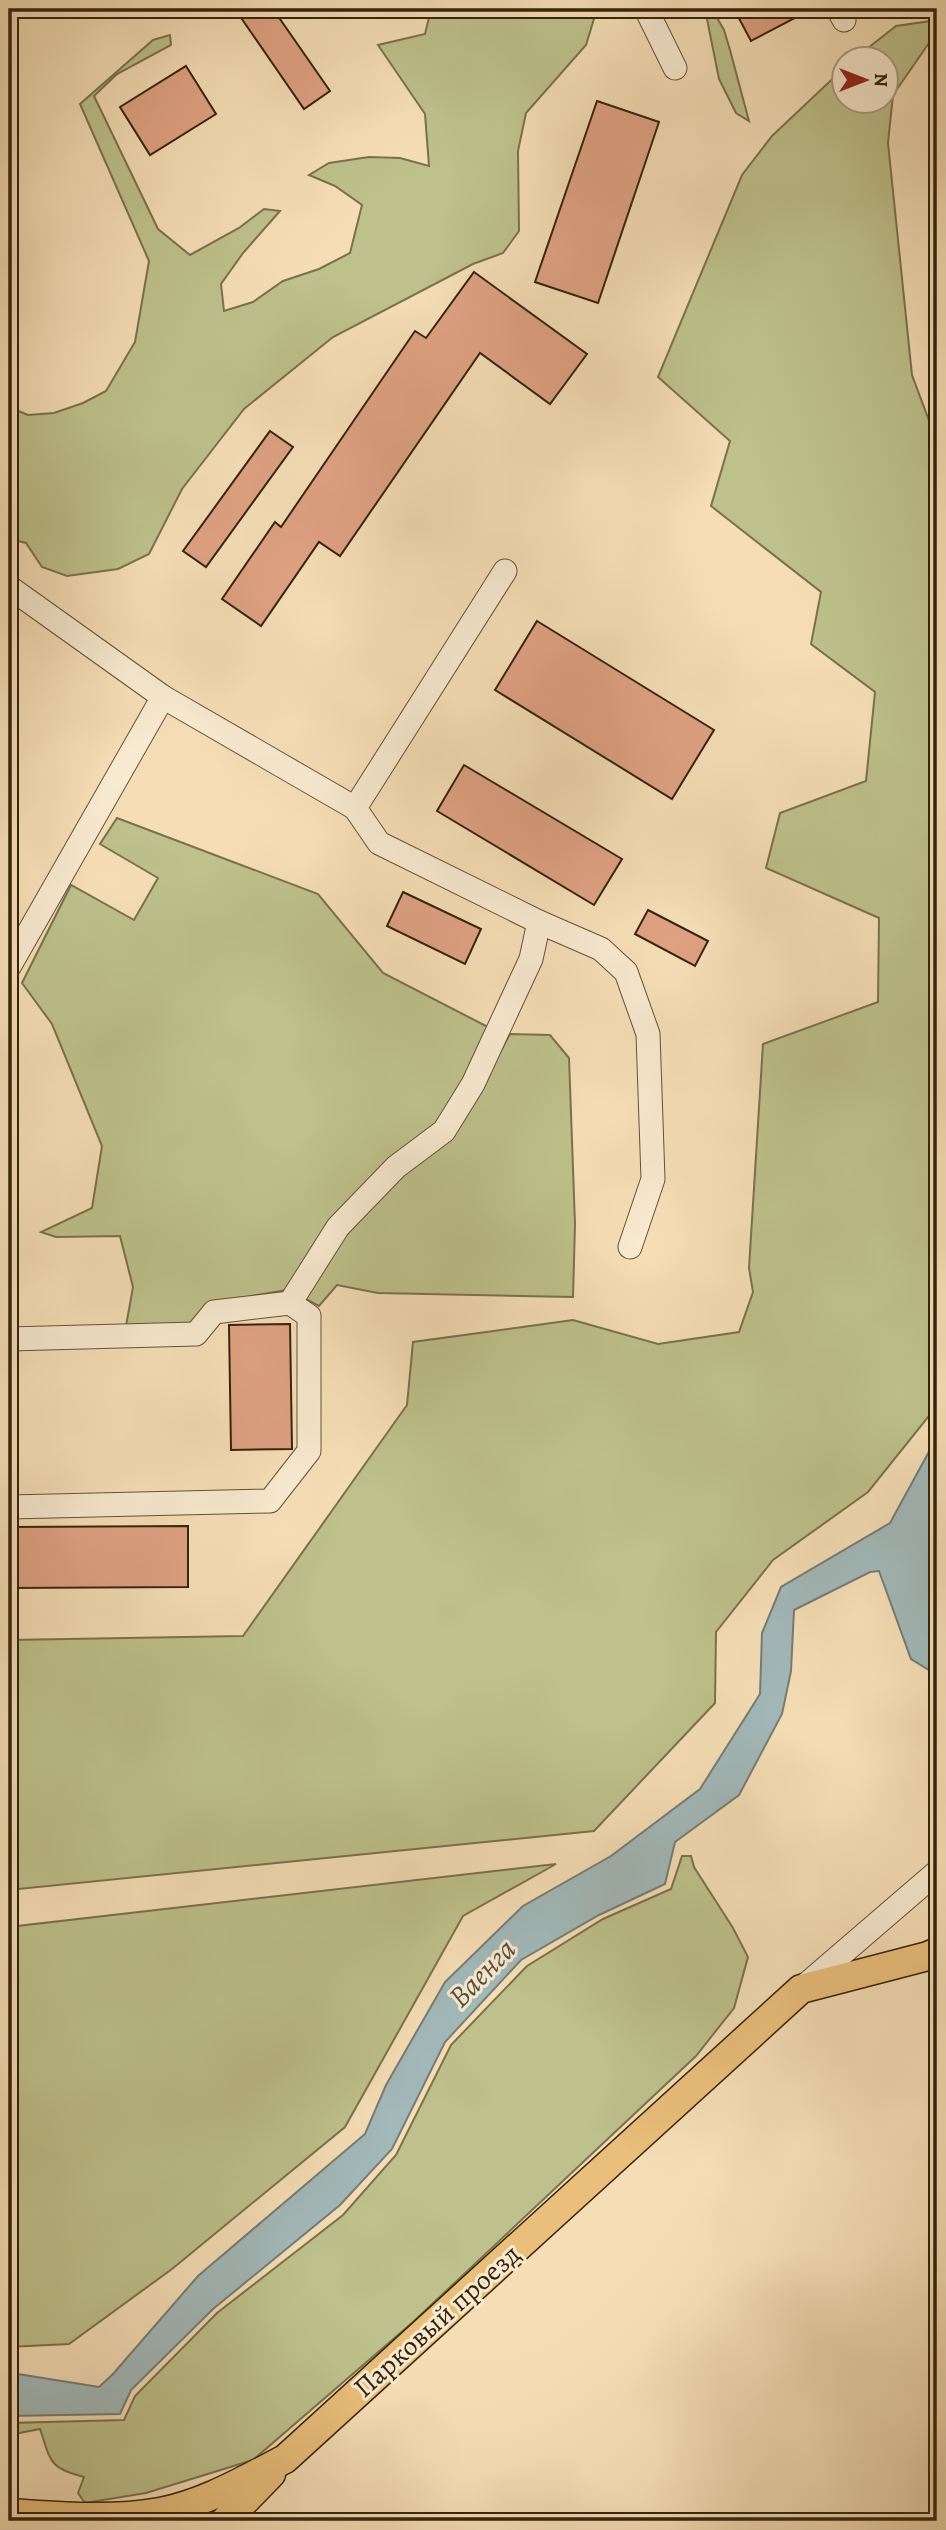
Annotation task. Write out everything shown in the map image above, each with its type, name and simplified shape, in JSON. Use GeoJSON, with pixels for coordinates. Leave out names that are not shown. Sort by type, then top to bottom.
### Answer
{"type":"FeatureCollection","features":[{"type":"Feature","properties":{"kind":"main road"},"geometry":{"type":"LineString","coordinates":[[801,1989],[937,1952]]}},
{"type":"Feature","properties":{"kind":"main road","name":"Парковый проезд"},"geometry":{"type":"LineString","coordinates":[[9,2513],[93,2518],[162,2512],[214,2494],[285,2459],[801,1989]]}},
{"type":"Feature","properties":{"kind":"main road"},"geometry":{"type":"LineString","coordinates":[[225,2521],[285,2459]]}},
{"type":"Feature","properties":{"kind":"street"},"geometry":{"type":"LineString","coordinates":[[646,9],[675,68]]}},
{"type":"Feature","properties":{"kind":"street"},"geometry":{"type":"LineString","coordinates":[[355,808],[505,570]]}},
{"type":"Feature","properties":{"kind":"street"},"geometry":{"type":"LineString","coordinates":[[9,586],[163,696],[355,808],[379,843],[539,922],[601,949],[626,972],[648,1034],[653,1179],[630,1247]]}},
{"type":"Feature","properties":{"kind":"street"},"geometry":{"type":"LineString","coordinates":[[9,967],[163,696]]}},
{"type":"Feature","properties":{"kind":"street"},"geometry":{"type":"LineString","coordinates":[[290,1303],[338,1227],[396,1167],[444,1131],[473,1084],[531,959],[539,922]]}},
{"type":"Feature","properties":{"kind":"street"},"geometry":{"type":"LineString","coordinates":[[9,1339],[196,1334],[214,1312],[290,1303],[309,1316],[309,1451],[270,1501],[9,1507]]}},
{"type":"Feature","properties":{"kind":"street"},"geometry":{"type":"LineString","coordinates":[[801,1989],[937,1872]]}},
{"type":"Feature","properties":{"kind":"green space"},"geometry":{"type":"Polygon","coordinates":[[[431,9],[597,9],[586,45],[526,113],[518,151],[519,231],[503,253],[473,264],[333,337],[244,409],[182,489],[149,554],[118,569],[67,576],[42,567],[26,543],[9,539],[9,407],[28,415],[54,413],[106,391],[135,342],[149,261],[80,104],[153,40],[170,35],[171,45],[117,74],[94,96],[158,229],[190,255],[239,228],[264,209],[280,211],[243,253],[221,284],[224,311],[253,302],[283,281],[319,269],[350,253],[362,205],[335,186],[309,175],[329,163],[369,157],[400,158],[429,166],[425,114],[378,45],[425,34],[431,9]]]}},
{"type":"Feature","properties":{"kind":"green space"},"geometry":{"type":"Polygon","coordinates":[[[705,9],[712,9],[724,30],[749,121],[736,113],[719,79],[705,9]]]}},
{"type":"Feature","properties":{"kind":"green space"},"geometry":{"type":"Polygon","coordinates":[[[931,21],[931,40],[900,85],[900,46],[871,46],[896,26],[931,21]]]}},
{"type":"Feature","properties":{"kind":"green space"},"geometry":{"type":"Polygon","coordinates":[[[830,81],[830,116],[891,116],[888,143],[912,375],[937,442],[937,1406],[868,1492],[773,1560],[716,1632],[715,1703],[594,1831],[9,1890],[9,1640],[243,1636],[407,1405],[413,1342],[573,1320],[658,1344],[739,1332],[753,1292],[749,1268],[763,1044],[878,1002],[879,918],[766,868],[780,813],[866,781],[875,692],[811,644],[821,592],[711,506],[730,441],[658,377],[742,175],[772,136],[830,81]]]}},
{"type":"Feature","properties":{"kind":"green space"},"geometry":{"type":"Polygon","coordinates":[[[117,818],[318,894],[383,973],[488,1027],[472,1068],[439,1127],[287,1290],[221,1301],[187,1327],[126,1326],[133,1287],[120,1236],[56,1237],[41,1232],[92,1208],[102,1146],[52,1024],[22,983],[71,885],[134,920],[158,878],[100,844],[117,818]]]}},
{"type":"Feature","properties":{"kind":"green space"},"geometry":{"type":"Polygon","coordinates":[[[510,1034],[550,1035],[569,1058],[575,1224],[573,1297],[378,1293],[337,1285],[319,1306],[302,1297],[342,1235],[478,1091],[510,1034]]]}},
{"type":"Feature","properties":{"kind":"green space"},"geometry":{"type":"Polygon","coordinates":[[[682,1856],[691,1856],[694,1867],[748,1957],[734,2008],[696,2056],[413,2322],[253,2460],[146,2493],[85,2503],[78,2493],[84,2477],[63,2470],[53,2462],[40,2429],[9,2435],[9,2423],[124,2420],[135,2396],[217,2313],[343,2215],[396,2155],[451,2045],[527,1966],[603,1919],[671,1889],[682,1856]]]}},
{"type":"Feature","properties":{"kind":"green space"},"geometry":{"type":"Polygon","coordinates":[[[556,1864],[463,1916],[345,2127],[172,2269],[69,2344],[9,2347],[9,1927],[556,1864]]]}},
{"type":"Feature","properties":{"kind":"water","name":"Ваенга"},"geometry":{"type":"Polygon","coordinates":[[[937,1437],[937,1675],[911,1659],[879,1571],[870,1572],[794,1610],[791,1671],[782,1714],[739,1795],[675,1842],[665,1884],[599,1915],[521,1960],[445,2042],[392,2149],[340,2205],[213,2309],[131,2390],[120,2414],[9,2416],[9,2375],[18,2374],[99,2387],[198,2276],[365,2134],[386,2085],[445,1982],[523,1906],[611,1856],[700,1789],[760,1694],[762,1633],[781,1587],[890,1523],[937,1437]]]}},
{"type":"Feature","properties":{"kind":"building"},"geometry":{"type":"Polygon","coordinates":[[[235,9],[273,9],[330,91],[304,109],[235,9]]]}},
{"type":"Feature","properties":{"kind":"building"},"geometry":{"type":"Polygon","coordinates":[[[734,9],[812,9],[751,41],[734,9]]]}},
{"type":"Feature","properties":{"kind":"building"},"geometry":{"type":"Polygon","coordinates":[[[186,66],[216,114],[150,155],[120,107],[186,66]]]}},
{"type":"Feature","properties":{"kind":"building"},"geometry":{"type":"Polygon","coordinates":[[[597,101],[659,122],[598,303],[535,282],[597,101]]]}},
{"type":"Feature","properties":{"kind":"building"},"geometry":{"type":"Polygon","coordinates":[[[474,272],[587,354],[550,404],[480,353],[340,556],[319,542],[261,626],[222,599],[275,522],[281,527],[415,331],[426,338],[474,272]]]}},
{"type":"Feature","properties":{"kind":"building"},"geometry":{"type":"Polygon","coordinates":[[[270,431],[293,447],[206,567],[183,551],[270,431]]]}},
{"type":"Feature","properties":{"kind":"building"},"geometry":{"type":"Polygon","coordinates":[[[537,621],[714,730],[672,799],[495,690],[537,621]]]}},
{"type":"Feature","properties":{"kind":"building"},"geometry":{"type":"Polygon","coordinates":[[[464,765],[622,859],[594,905],[437,811],[464,765]]]}},
{"type":"Feature","properties":{"kind":"building"},"geometry":{"type":"Polygon","coordinates":[[[403,892],[481,929],[465,964],[387,926],[403,892]]]}},
{"type":"Feature","properties":{"kind":"building"},"geometry":{"type":"Polygon","coordinates":[[[648,910],[708,941],[695,966],[635,934],[648,910]]]}},
{"type":"Feature","properties":{"kind":"building"},"geometry":{"type":"Polygon","coordinates":[[[290,1324],[292,1449],[231,1450],[229,1325],[290,1324]]]}},
{"type":"Feature","properties":{"kind":"building"},"geometry":{"type":"Polygon","coordinates":[[[188,1526],[188,1587],[9,1588],[9,1527],[188,1526]]]}}]}
